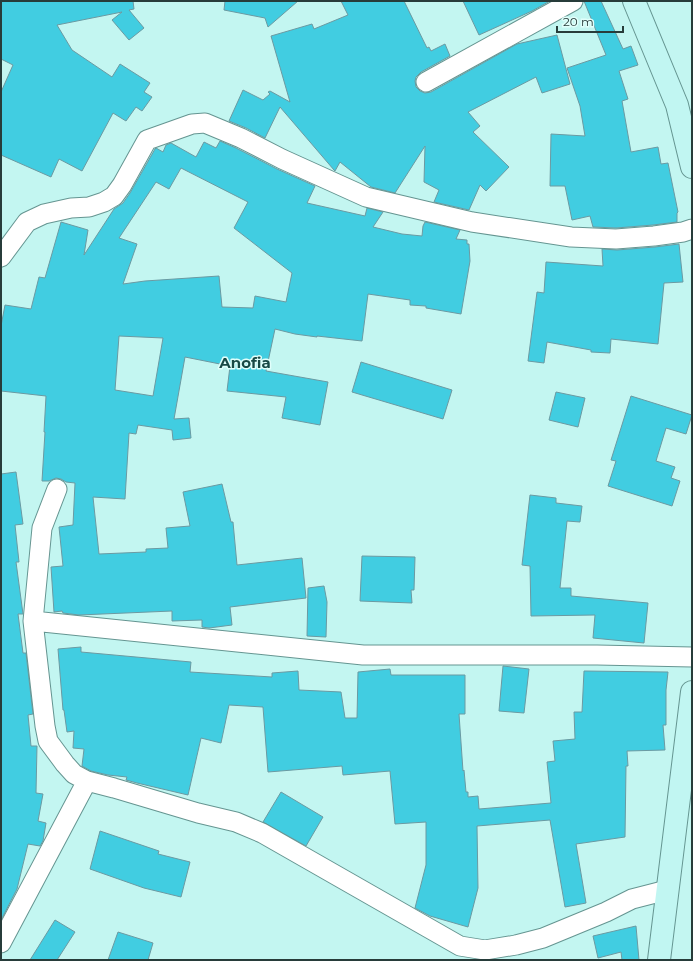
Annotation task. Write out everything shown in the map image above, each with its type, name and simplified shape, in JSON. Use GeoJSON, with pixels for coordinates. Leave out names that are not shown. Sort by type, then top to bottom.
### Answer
{"type":"FeatureCollection","features":[{"type":"Feature","properties":{"kind":"main road"},"geometry":{"type":"LineString","coordinates":[[634,1],[676,105],[692,166]]}},
{"type":"Feature","properties":{"kind":"main road"},"geometry":{"type":"LineString","coordinates":[[659,960],[692,692]]}},
{"type":"Feature","properties":{"kind":"street"},"geometry":{"type":"LineString","coordinates":[[426,82],[573,1]]}},
{"type":"Feature","properties":{"kind":"street"},"geometry":{"type":"LineString","coordinates":[[1,257],[27,222],[44,214],[71,208],[89,207],[104,202],[114,196],[122,185],[147,140],[192,124],[205,123],[241,138],[282,159],[366,197],[472,222],[571,237],[616,239],[654,236],[683,232],[692,229]]}},
{"type":"Feature","properties":{"kind":"street"},"geometry":{"type":"LineString","coordinates":[[57,489],[42,528],[33,621],[48,741],[74,774],[87,781],[236,822],[262,833],[460,946],[485,950],[516,945],[543,938],[606,912],[632,899],[667,890]]}},
{"type":"Feature","properties":{"kind":"street"},"geometry":{"type":"LineString","coordinates":[[33,621],[363,655],[597,655],[692,657]]}},
{"type":"Feature","properties":{"kind":"street"},"geometry":{"type":"LineString","coordinates":[[1,943],[87,781]]}},
{"type":"Feature","properties":{"kind":"building"},"geometry":{"type":"Polygon","coordinates":[[[1,1],[133,1],[134,9],[129,10],[144,28],[129,40],[112,20],[122,12],[57,25],[72,50],[112,77],[120,64],[150,83],[144,92],[152,97],[142,111],[136,107],[126,121],[113,113],[82,171],[59,159],[51,177],[1,155],[1,92],[13,65],[1,59],[1,1]]]}},
{"type":"Feature","properties":{"kind":"building"},"geometry":{"type":"Polygon","coordinates":[[[225,1],[298,1],[268,27],[265,18],[224,10],[225,1]]]}},
{"type":"Feature","properties":{"kind":"building"},"geometry":{"type":"Polygon","coordinates":[[[341,1],[404,1],[427,48],[429,47],[431,51],[445,44],[450,56],[421,72],[416,77],[416,87],[425,93],[431,92],[517,44],[557,35],[570,84],[542,93],[536,77],[468,112],[480,126],[473,132],[509,167],[486,191],[480,185],[469,210],[434,202],[439,190],[424,182],[425,146],[395,193],[371,187],[340,162],[335,171],[280,107],[265,138],[229,121],[243,90],[263,100],[270,94],[268,92],[270,91],[290,102],[271,36],[312,24],[314,29],[348,15],[341,1]]]}},
{"type":"Feature","properties":{"kind":"building"},"geometry":{"type":"Polygon","coordinates":[[[463,1],[550,1],[532,11],[479,35],[463,1]]]}},
{"type":"Feature","properties":{"kind":"building"},"geometry":{"type":"Polygon","coordinates":[[[584,1],[601,1],[623,49],[631,46],[638,65],[619,71],[628,99],[622,101],[631,152],[658,147],[661,164],[668,163],[678,212],[677,222],[616,228],[593,227],[590,216],[572,220],[565,186],[550,186],[551,134],[585,136],[580,106],[567,68],[606,55],[584,1]]]}},
{"type":"Feature","properties":{"kind":"building"},"geometry":{"type":"Polygon","coordinates":[[[220,141],[315,186],[307,203],[365,216],[367,208],[383,212],[373,227],[402,234],[422,236],[425,222],[460,230],[456,239],[467,240],[467,244],[469,244],[470,261],[461,314],[426,308],[426,306],[410,305],[410,300],[368,294],[362,341],[295,334],[275,329],[266,371],[328,382],[320,425],[282,418],[286,397],[227,391],[230,366],[185,357],[174,419],[189,418],[191,438],[173,440],[172,430],[138,425],[136,434],[129,433],[125,499],[93,497],[99,554],[146,552],[146,549],[168,548],[166,528],[190,526],[183,492],[222,484],[231,522],[233,522],[237,565],[302,558],[306,598],[230,607],[232,625],[209,628],[202,627],[202,620],[172,621],[172,611],[79,615],[63,613],[62,611],[54,612],[51,567],[63,566],[59,527],[73,525],[75,483],[66,482],[56,478],[49,481],[42,481],[46,396],[1,391],[1,326],[5,305],[31,309],[39,277],[45,278],[61,222],[88,230],[84,255],[114,209],[123,203],[130,193],[156,148],[163,152],[166,145],[171,143],[196,157],[204,142],[216,148],[220,141]],[[181,168],[169,189],[156,182],[119,238],[137,244],[123,284],[219,276],[222,307],[253,308],[255,296],[286,302],[292,273],[234,228],[248,202],[181,168]],[[119,336],[115,390],[153,396],[163,338],[119,336]]]}},
{"type":"Feature","properties":{"kind":"building"},"geometry":{"type":"Polygon","coordinates":[[[679,244],[683,282],[664,283],[658,344],[611,339],[610,353],[591,352],[591,350],[547,342],[544,363],[528,361],[537,292],[544,293],[546,262],[603,266],[602,249],[617,250],[679,244]]]}},
{"type":"Feature","properties":{"kind":"building"},"geometry":{"type":"Polygon","coordinates":[[[361,362],[452,390],[443,419],[352,392],[361,362]]]}},
{"type":"Feature","properties":{"kind":"building"},"geometry":{"type":"Polygon","coordinates":[[[556,392],[585,398],[578,427],[549,420],[556,392]]]}},
{"type":"Feature","properties":{"kind":"building"},"geometry":{"type":"Polygon","coordinates":[[[631,396],[692,415],[686,434],[666,428],[656,461],[675,467],[671,478],[680,481],[672,506],[608,486],[616,461],[611,460],[631,396]]]}},
{"type":"Feature","properties":{"kind":"building"},"geometry":{"type":"Polygon","coordinates":[[[16,472],[23,524],[15,525],[19,562],[16,562],[23,614],[18,614],[23,653],[26,653],[33,714],[28,715],[31,746],[37,746],[36,793],[43,794],[38,821],[46,823],[43,841],[40,846],[28,844],[17,889],[1,920],[1,474],[16,472]]]}},
{"type":"Feature","properties":{"kind":"building"},"geometry":{"type":"Polygon","coordinates":[[[530,495],[556,498],[556,503],[582,506],[580,522],[567,521],[560,588],[571,588],[571,596],[648,603],[644,643],[593,638],[595,615],[531,616],[530,566],[522,565],[530,495]]]}},
{"type":"Feature","properties":{"kind":"building"},"geometry":{"type":"Polygon","coordinates":[[[362,556],[415,557],[414,590],[411,590],[412,603],[360,601],[362,556]]]}},
{"type":"Feature","properties":{"kind":"building"},"geometry":{"type":"Polygon","coordinates":[[[324,586],[327,602],[326,637],[307,636],[308,588],[324,586]]]}},
{"type":"Feature","properties":{"kind":"building"},"geometry":{"type":"Polygon","coordinates":[[[81,647],[81,652],[191,662],[190,672],[272,677],[272,673],[298,671],[299,690],[341,692],[345,718],[357,718],[358,672],[390,669],[391,675],[465,675],[465,714],[459,714],[463,771],[464,770],[466,792],[468,792],[468,797],[478,796],[479,809],[551,803],[547,762],[555,761],[553,741],[575,739],[574,712],[582,712],[584,671],[668,672],[666,690],[666,725],[663,725],[665,750],[627,751],[628,766],[626,766],[625,837],[576,844],[586,903],[565,907],[550,820],[477,826],[478,888],[468,927],[430,916],[415,908],[426,865],[426,822],[395,824],[390,771],[343,775],[342,766],[268,772],[263,707],[229,705],[221,743],[201,738],[188,795],[126,780],[127,777],[91,771],[82,766],[84,749],[73,748],[74,731],[67,732],[63,710],[58,649],[81,647]]]}},
{"type":"Feature","properties":{"kind":"building"},"geometry":{"type":"Polygon","coordinates":[[[503,666],[529,669],[524,713],[499,711],[503,666]]]}},
{"type":"Feature","properties":{"kind":"building"},"geometry":{"type":"Polygon","coordinates":[[[281,792],[323,817],[306,846],[263,822],[281,792]]]}},
{"type":"Feature","properties":{"kind":"building"},"geometry":{"type":"Polygon","coordinates":[[[100,831],[159,851],[158,854],[190,862],[181,897],[144,888],[90,869],[100,831]]]}},
{"type":"Feature","properties":{"kind":"building"},"geometry":{"type":"Polygon","coordinates":[[[55,920],[75,932],[57,960],[30,960],[55,920]]]}},
{"type":"Feature","properties":{"kind":"building"},"geometry":{"type":"Polygon","coordinates":[[[636,926],[639,960],[622,960],[621,952],[598,958],[593,936],[636,926]]]}},
{"type":"Feature","properties":{"kind":"building"},"geometry":{"type":"Polygon","coordinates":[[[118,932],[153,943],[148,960],[108,960],[118,932]]]}},
{"type":"Feature","properties":{"kind":"district","name":"Anofia"},"geometry":{"type":"Point","coordinates":[245,362]}}]}
